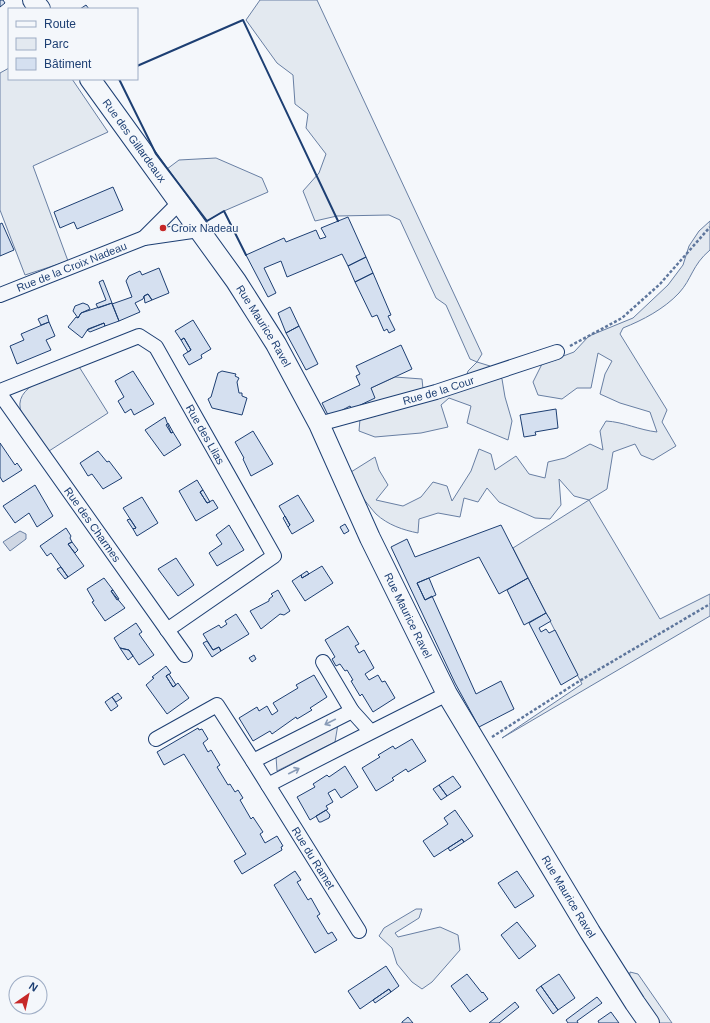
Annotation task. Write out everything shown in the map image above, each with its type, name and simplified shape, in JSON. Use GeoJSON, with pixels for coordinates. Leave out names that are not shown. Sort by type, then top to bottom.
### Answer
{"type":"FeatureCollection","features":[{"type":"Feature","properties":{"kind":"street"},"geometry":{"type":"LineString","coordinates":[[33,0],[39,8]]}},
{"type":"Feature","properties":{"kind":"street","name":"Rue des Gillardeaux"},"geometry":{"type":"LineString","coordinates":[[91,80],[179,203]]}},
{"type":"Feature","properties":{"kind":"street"},"geometry":{"type":"LineString","coordinates":[[144,238],[179,203]]}},
{"type":"Feature","properties":{"kind":"street","name":"Rue Maurice Ravel"},"geometry":{"type":"LineString","coordinates":[[179,203],[236,281],[276,344],[319,424],[370,538],[447,694],[590,932],[649,1023]]}},
{"type":"Feature","properties":{"kind":"street"},"geometry":{"type":"LineString","coordinates":[[144,238],[198,230]]}},
{"type":"Feature","properties":{"kind":"street","name":"Rue de la Croix Nadeau"},"geometry":{"type":"LineString","coordinates":[[0,295],[144,238]]}},
{"type":"Feature","properties":{"kind":"street","name":"Rue des Lilas"},"geometry":{"type":"LineString","coordinates":[[0,391],[139,336],[156,347],[274,556],[167,630]]}},
{"type":"Feature","properties":{"kind":"street","name":"Rue de la Cour"},"geometry":{"type":"LineString","coordinates":[[319,424],[436,392],[557,352]]}},
{"type":"Feature","properties":{"kind":"street","name":"Rue des Charmes"},"geometry":{"type":"LineString","coordinates":[[0,394],[185,655]]}},
{"type":"Feature","properties":{"kind":"street"},"geometry":{"type":"LineString","coordinates":[[323,662],[352,711],[371,732]]}},
{"type":"Feature","properties":{"kind":"street"},"geometry":{"type":"LineString","coordinates":[[268,785],[447,694]]}},
{"type":"Feature","properties":{"kind":"street","name":"Rue du Ramet"},"geometry":{"type":"LineString","coordinates":[[156,739],[217,705],[360,931]]}},
{"type":"Feature","properties":{"kind":"street"},"geometry":{"type":"LineString","coordinates":[[253,761],[352,711]]}},
{"type":"Feature","properties":{"kind":"path"},"geometry":{"type":"LineString","coordinates":[[557,352],[622,318],[660,284],[710,227]]}},
{"type":"Feature","properties":{"kind":"path"},"geometry":{"type":"LineString","coordinates":[[478,745],[581,680],[710,604]]}},
{"type":"Feature","properties":{"kind":"green space"},"geometry":{"type":"Polygon","coordinates":[[[260,0],[317,0],[482,354],[477,362],[470,359],[446,305],[436,298],[400,220],[389,215],[337,216],[315,221],[303,191],[319,173],[326,154],[306,128],[308,114],[295,104],[293,75],[277,63],[246,20],[260,0]]]}},
{"type":"Feature","properties":{"kind":"green space"},"geometry":{"type":"Polygon","coordinates":[[[8,69],[8,80],[73,80],[108,132],[33,166],[68,261],[25,275],[0,210],[0,73],[8,69]]]}},
{"type":"Feature","properties":{"kind":"green space"},"geometry":{"type":"Polygon","coordinates":[[[216,158],[262,178],[268,192],[224,211],[207,221],[167,169],[179,160],[216,158]]]}},
{"type":"Feature","properties":{"kind":"green space"},"geometry":{"type":"Polygon","coordinates":[[[710,221],[710,250],[699,261],[683,288],[667,304],[646,318],[623,328],[620,334],[667,410],[662,422],[676,446],[653,460],[641,455],[635,444],[613,452],[607,489],[589,500],[574,496],[559,479],[561,505],[550,519],[535,518],[499,502],[487,488],[478,502],[464,498],[460,517],[438,513],[419,519],[418,533],[396,526],[376,514],[361,496],[351,487],[351,472],[375,457],[379,470],[388,485],[376,500],[403,506],[421,497],[433,482],[447,486],[452,501],[471,471],[479,449],[491,454],[495,470],[516,456],[529,474],[545,478],[548,462],[565,458],[590,444],[603,450],[600,431],[606,421],[657,432],[650,412],[620,403],[600,394],[605,374],[612,361],[598,353],[591,388],[577,388],[562,399],[538,395],[533,382],[542,364],[574,352],[589,336],[633,318],[668,285],[683,265],[689,246],[699,231],[710,221]]]}},
{"type":"Feature","properties":{"kind":"green space"},"geometry":{"type":"Polygon","coordinates":[[[477,362],[490,366],[502,379],[505,397],[512,421],[508,440],[467,423],[471,406],[449,398],[441,405],[448,427],[421,433],[375,437],[359,431],[360,419],[371,388],[395,377],[422,379],[423,389],[464,383],[468,371],[477,362]]]}},
{"type":"Feature","properties":{"kind":"green space"},"geometry":{"type":"Polygon","coordinates":[[[78,365],[108,413],[49,451],[31,429],[22,414],[20,404],[22,395],[38,382],[78,365]]]}},
{"type":"Feature","properties":{"kind":"green space"},"geometry":{"type":"Polygon","coordinates":[[[589,500],[660,619],[710,594],[710,616],[502,738],[582,684],[513,548],[589,500]]]}},
{"type":"Feature","properties":{"kind":"green space"},"geometry":{"type":"Polygon","coordinates":[[[416,909],[422,909],[419,918],[395,933],[398,937],[440,927],[458,935],[460,950],[432,982],[422,989],[412,982],[397,964],[392,948],[379,936],[384,928],[416,909]]]}},
{"type":"Feature","properties":{"kind":"green space"},"geometry":{"type":"Polygon","coordinates":[[[630,972],[638,974],[672,1023],[656,1023],[629,980],[630,972]]]}},
{"type":"Feature","properties":{"kind":"shaded area"},"geometry":{"type":"Polygon","coordinates":[[[20,531],[26,534],[26,539],[10,551],[3,542],[20,531]]]}},
{"type":"Feature","properties":{"kind":"shaded area"},"geometry":{"type":"Polygon","coordinates":[[[338,724],[335,742],[277,771],[276,756],[338,724]]]}},
{"type":"Feature","properties":{"kind":"building"},"geometry":{"type":"Polygon","coordinates":[[[0,0],[3,0],[5,3],[0,7],[0,0]]]}},
{"type":"Feature","properties":{"kind":"building"},"geometry":{"type":"Polygon","coordinates":[[[86,5],[88,8],[82,8],[86,5]]]}},
{"type":"Feature","properties":{"kind":"building"},"geometry":{"type":"Polygon","coordinates":[[[113,187],[123,210],[77,229],[74,222],[60,228],[54,212],[113,187]]]}},
{"type":"Feature","properties":{"kind":"building"},"geometry":{"type":"Polygon","coordinates":[[[348,217],[366,257],[348,266],[342,254],[287,277],[281,261],[264,268],[276,293],[268,297],[246,255],[284,238],[286,242],[316,230],[320,239],[326,237],[321,228],[348,217]]]}},
{"type":"Feature","properties":{"kind":"building"},"geometry":{"type":"Polygon","coordinates":[[[2,223],[14,250],[0,256],[0,224],[2,223]]]}},
{"type":"Feature","properties":{"kind":"building"},"geometry":{"type":"Polygon","coordinates":[[[366,257],[373,273],[355,282],[348,266],[366,257]]]}},
{"type":"Feature","properties":{"kind":"building"},"geometry":{"type":"Polygon","coordinates":[[[159,268],[169,293],[152,300],[148,294],[144,296],[143,299],[135,303],[140,312],[119,321],[112,304],[132,297],[126,281],[129,276],[140,271],[142,275],[159,268]]]}},
{"type":"Feature","properties":{"kind":"building"},"geometry":{"type":"Polygon","coordinates":[[[373,273],[391,315],[388,316],[395,330],[389,333],[387,329],[384,331],[377,315],[372,317],[355,282],[373,273]]]}},
{"type":"Feature","properties":{"kind":"building"},"geometry":{"type":"Polygon","coordinates":[[[103,280],[112,303],[98,308],[96,304],[106,300],[99,282],[103,280]]]}},
{"type":"Feature","properties":{"kind":"building"},"geometry":{"type":"Polygon","coordinates":[[[148,294],[152,300],[145,303],[144,296],[148,294]]]}},
{"type":"Feature","properties":{"kind":"building"},"geometry":{"type":"Polygon","coordinates":[[[83,303],[88,305],[90,309],[81,313],[78,318],[73,311],[75,306],[83,303]]]}},
{"type":"Feature","properties":{"kind":"building"},"geometry":{"type":"Polygon","coordinates":[[[112,303],[119,321],[105,326],[104,323],[88,329],[82,338],[68,327],[76,317],[78,318],[81,313],[112,303]]]}},
{"type":"Feature","properties":{"kind":"building"},"geometry":{"type":"Polygon","coordinates":[[[290,307],[299,326],[286,333],[278,313],[290,307]]]}},
{"type":"Feature","properties":{"kind":"building"},"geometry":{"type":"Polygon","coordinates":[[[47,315],[49,322],[41,325],[38,319],[47,315]]]}},
{"type":"Feature","properties":{"kind":"building"},"geometry":{"type":"Polygon","coordinates":[[[193,320],[211,349],[201,355],[202,358],[189,365],[183,355],[191,350],[184,338],[181,340],[175,331],[193,320]]]}},
{"type":"Feature","properties":{"kind":"building"},"geometry":{"type":"Polygon","coordinates":[[[49,322],[55,336],[46,340],[51,350],[17,364],[10,346],[24,340],[21,334],[49,322]]]}},
{"type":"Feature","properties":{"kind":"building"},"geometry":{"type":"Polygon","coordinates":[[[104,323],[105,326],[90,332],[87,330],[104,323]]]}},
{"type":"Feature","properties":{"kind":"building"},"geometry":{"type":"Polygon","coordinates":[[[299,326],[318,364],[306,370],[286,333],[299,326]]]}},
{"type":"Feature","properties":{"kind":"building"},"geometry":{"type":"Polygon","coordinates":[[[184,338],[191,350],[188,352],[181,340],[184,338]]]}},
{"type":"Feature","properties":{"kind":"building"},"geometry":{"type":"Polygon","coordinates":[[[401,345],[412,369],[371,388],[375,398],[352,409],[350,406],[329,417],[322,403],[360,385],[356,376],[360,374],[356,366],[401,345]]]}},
{"type":"Feature","properties":{"kind":"building"},"geometry":{"type":"Polygon","coordinates":[[[133,371],[154,404],[134,415],[131,409],[125,413],[118,401],[124,397],[115,381],[133,371]]]}},
{"type":"Feature","properties":{"kind":"building"},"geometry":{"type":"Polygon","coordinates":[[[222,371],[236,374],[235,376],[239,378],[237,382],[239,393],[242,393],[242,396],[247,398],[242,415],[212,408],[208,399],[211,397],[218,373],[222,371]]]}},
{"type":"Feature","properties":{"kind":"building"},"geometry":{"type":"Polygon","coordinates":[[[556,409],[558,428],[535,432],[536,435],[524,437],[520,415],[556,409]]]}},
{"type":"Feature","properties":{"kind":"building"},"geometry":{"type":"Polygon","coordinates":[[[165,417],[171,433],[173,432],[181,445],[164,456],[145,430],[165,417]]]}},
{"type":"Feature","properties":{"kind":"building"},"geometry":{"type":"Polygon","coordinates":[[[168,423],[173,432],[171,433],[166,425],[168,423]]]}},
{"type":"Feature","properties":{"kind":"building"},"geometry":{"type":"Polygon","coordinates":[[[253,431],[273,464],[251,476],[243,459],[244,458],[235,442],[253,431]]]}},
{"type":"Feature","properties":{"kind":"building"},"geometry":{"type":"Polygon","coordinates":[[[0,443],[15,465],[17,463],[22,470],[3,482],[0,477],[0,443]]]}},
{"type":"Feature","properties":{"kind":"building"},"geometry":{"type":"Polygon","coordinates":[[[98,451],[107,462],[109,461],[122,478],[103,489],[92,474],[88,476],[80,463],[98,451]]]}},
{"type":"Feature","properties":{"kind":"building"},"geometry":{"type":"Polygon","coordinates":[[[197,480],[203,490],[200,492],[207,503],[213,500],[218,508],[196,521],[179,491],[197,480]]]}},
{"type":"Feature","properties":{"kind":"building"},"geometry":{"type":"Polygon","coordinates":[[[35,485],[53,516],[37,527],[29,513],[15,523],[3,506],[35,485]]]}},
{"type":"Feature","properties":{"kind":"building"},"geometry":{"type":"Polygon","coordinates":[[[203,490],[210,502],[207,503],[200,492],[203,490]]]}},
{"type":"Feature","properties":{"kind":"building"},"geometry":{"type":"Polygon","coordinates":[[[298,495],[314,521],[292,534],[288,527],[290,525],[279,506],[298,495]]]}},
{"type":"Feature","properties":{"kind":"building"},"geometry":{"type":"Polygon","coordinates":[[[142,497],[158,523],[137,536],[133,529],[136,528],[123,508],[142,497]]]}},
{"type":"Feature","properties":{"kind":"building"},"geometry":{"type":"Polygon","coordinates":[[[285,516],[290,525],[288,527],[283,518],[285,516]]]}},
{"type":"Feature","properties":{"kind":"building"},"geometry":{"type":"Polygon","coordinates":[[[130,519],[136,528],[133,529],[127,520],[130,519]]]}},
{"type":"Feature","properties":{"kind":"building"},"geometry":{"type":"Polygon","coordinates":[[[345,524],[349,531],[344,534],[340,527],[345,524]]]}},
{"type":"Feature","properties":{"kind":"building"},"geometry":{"type":"Polygon","coordinates":[[[229,525],[244,550],[217,566],[209,553],[222,544],[216,535],[229,525]]]}},
{"type":"Feature","properties":{"kind":"building"},"geometry":{"type":"Polygon","coordinates":[[[501,525],[528,578],[499,594],[479,557],[417,583],[425,600],[432,596],[476,694],[501,681],[514,709],[479,727],[455,683],[391,547],[407,539],[415,557],[501,525]]]}},
{"type":"Feature","properties":{"kind":"building"},"geometry":{"type":"Polygon","coordinates":[[[66,528],[71,536],[70,538],[72,542],[68,544],[84,566],[68,577],[51,553],[47,556],[40,546],[66,528]]]}},
{"type":"Feature","properties":{"kind":"building"},"geometry":{"type":"Polygon","coordinates":[[[72,542],[78,550],[75,553],[68,544],[72,542]]]}},
{"type":"Feature","properties":{"kind":"building"},"geometry":{"type":"Polygon","coordinates":[[[176,558],[194,585],[178,596],[158,569],[176,558]]]}},
{"type":"Feature","properties":{"kind":"building"},"geometry":{"type":"Polygon","coordinates":[[[322,566],[333,583],[305,601],[292,581],[301,575],[302,578],[322,566]]]}},
{"type":"Feature","properties":{"kind":"building"},"geometry":{"type":"Polygon","coordinates":[[[61,567],[68,577],[65,579],[57,569],[61,567]]]}},
{"type":"Feature","properties":{"kind":"building"},"geometry":{"type":"Polygon","coordinates":[[[307,571],[309,574],[302,578],[301,575],[307,571]]]}},
{"type":"Feature","properties":{"kind":"building"},"geometry":{"type":"Polygon","coordinates":[[[104,578],[113,590],[111,591],[125,608],[105,621],[92,602],[94,601],[87,589],[104,578]]]}},
{"type":"Feature","properties":{"kind":"building"},"geometry":{"type":"Polygon","coordinates":[[[429,578],[436,595],[425,600],[417,583],[429,578]]]}},
{"type":"Feature","properties":{"kind":"building"},"geometry":{"type":"Polygon","coordinates":[[[528,578],[546,613],[524,625],[507,590],[528,578]]]}},
{"type":"Feature","properties":{"kind":"building"},"geometry":{"type":"Polygon","coordinates":[[[113,590],[119,599],[117,600],[111,591],[113,590]]]}},
{"type":"Feature","properties":{"kind":"building"},"geometry":{"type":"Polygon","coordinates":[[[278,590],[290,611],[284,615],[280,614],[261,629],[250,611],[269,601],[269,599],[273,596],[271,594],[278,590]]]}},
{"type":"Feature","properties":{"kind":"building"},"geometry":{"type":"Polygon","coordinates":[[[546,613],[551,621],[539,628],[541,632],[546,629],[549,633],[555,630],[578,675],[561,685],[529,623],[546,613]]]}},
{"type":"Feature","properties":{"kind":"building"},"geometry":{"type":"Polygon","coordinates":[[[236,614],[249,634],[221,651],[219,647],[213,650],[203,634],[219,625],[221,628],[227,624],[225,621],[236,614]]]}},
{"type":"Feature","properties":{"kind":"building"},"geometry":{"type":"Polygon","coordinates":[[[136,623],[142,632],[139,634],[154,655],[139,665],[129,650],[120,648],[114,638],[136,623]]]}},
{"type":"Feature","properties":{"kind":"building"},"geometry":{"type":"Polygon","coordinates":[[[348,626],[359,644],[355,646],[359,653],[364,650],[374,668],[365,674],[369,680],[378,675],[382,682],[385,681],[395,698],[373,712],[362,694],[360,696],[351,681],[353,680],[347,670],[345,671],[340,664],[336,666],[332,659],[335,657],[325,640],[348,626]]]}},
{"type":"Feature","properties":{"kind":"building"},"geometry":{"type":"Polygon","coordinates":[[[207,641],[213,650],[219,647],[221,651],[212,657],[203,643],[207,641]]]}},
{"type":"Feature","properties":{"kind":"building"},"geometry":{"type":"Polygon","coordinates":[[[120,648],[129,650],[133,656],[128,660],[120,648]]]}},
{"type":"Feature","properties":{"kind":"building"},"geometry":{"type":"Polygon","coordinates":[[[254,655],[256,659],[252,662],[249,658],[254,655]]]}},
{"type":"Feature","properties":{"kind":"building"},"geometry":{"type":"Polygon","coordinates":[[[166,666],[171,673],[166,676],[173,687],[178,683],[189,698],[167,714],[146,685],[154,678],[152,677],[166,666]]]}},
{"type":"Feature","properties":{"kind":"building"},"geometry":{"type":"Polygon","coordinates":[[[169,674],[176,685],[173,687],[166,676],[169,674]]]}},
{"type":"Feature","properties":{"kind":"building"},"geometry":{"type":"Polygon","coordinates":[[[314,675],[327,697],[310,708],[312,710],[297,719],[296,717],[272,734],[270,731],[253,741],[239,718],[257,707],[259,711],[267,706],[272,715],[278,711],[273,703],[298,688],[296,685],[314,675]]]}},
{"type":"Feature","properties":{"kind":"building"},"geometry":{"type":"Polygon","coordinates":[[[118,693],[122,698],[116,702],[112,697],[118,693]]]}},
{"type":"Feature","properties":{"kind":"building"},"geometry":{"type":"Polygon","coordinates":[[[112,697],[118,706],[111,711],[105,702],[112,697]]]}},
{"type":"Feature","properties":{"kind":"building"},"geometry":{"type":"Polygon","coordinates":[[[198,728],[199,730],[202,729],[208,739],[203,743],[208,752],[211,750],[220,765],[217,767],[228,785],[230,784],[235,792],[238,790],[243,798],[240,800],[251,819],[253,817],[263,832],[260,834],[265,843],[277,836],[283,846],[281,847],[282,850],[242,874],[234,861],[246,854],[184,754],[164,765],[157,752],[198,728]]]}},
{"type":"Feature","properties":{"kind":"building"},"geometry":{"type":"Polygon","coordinates":[[[412,739],[426,761],[408,772],[406,769],[392,778],[394,780],[376,791],[362,768],[380,757],[378,755],[393,746],[395,749],[412,739]]]}},
{"type":"Feature","properties":{"kind":"building"},"geometry":{"type":"Polygon","coordinates":[[[345,766],[358,787],[341,798],[335,789],[328,793],[333,802],[326,806],[328,809],[310,820],[297,797],[315,787],[313,784],[327,775],[329,777],[345,766]]]}},
{"type":"Feature","properties":{"kind":"building"},"geometry":{"type":"Polygon","coordinates":[[[453,776],[461,787],[447,796],[439,785],[453,776]]]}},
{"type":"Feature","properties":{"kind":"building"},"geometry":{"type":"Polygon","coordinates":[[[439,785],[447,796],[441,800],[433,789],[439,785]]]}},
{"type":"Feature","properties":{"kind":"building"},"geometry":{"type":"Polygon","coordinates":[[[326,810],[330,815],[329,818],[319,822],[316,816],[326,810]]]}},
{"type":"Feature","properties":{"kind":"building"},"geometry":{"type":"Polygon","coordinates":[[[455,810],[473,836],[464,842],[462,839],[434,857],[423,841],[448,824],[444,818],[455,810]]]}},
{"type":"Feature","properties":{"kind":"building"},"geometry":{"type":"Polygon","coordinates":[[[462,839],[464,842],[450,851],[448,848],[462,839]]]}},
{"type":"Feature","properties":{"kind":"building"},"geometry":{"type":"Polygon","coordinates":[[[295,871],[301,880],[297,882],[308,900],[311,898],[320,914],[317,916],[328,934],[332,932],[337,940],[315,953],[274,885],[295,871]]]}},
{"type":"Feature","properties":{"kind":"building"},"geometry":{"type":"Polygon","coordinates":[[[517,871],[534,896],[515,908],[498,883],[517,871]]]}},
{"type":"Feature","properties":{"kind":"building"},"geometry":{"type":"Polygon","coordinates":[[[517,922],[536,946],[519,959],[501,935],[517,922]]]}},
{"type":"Feature","properties":{"kind":"building"},"geometry":{"type":"Polygon","coordinates":[[[386,966],[399,986],[391,992],[389,989],[360,1009],[348,991],[386,966]]]}},
{"type":"Feature","properties":{"kind":"building"},"geometry":{"type":"Polygon","coordinates":[[[467,974],[488,999],[470,1012],[451,986],[467,974]]]}},
{"type":"Feature","properties":{"kind":"building"},"geometry":{"type":"Polygon","coordinates":[[[559,974],[575,998],[558,1010],[541,986],[559,974]]]}},
{"type":"Feature","properties":{"kind":"building"},"geometry":{"type":"Polygon","coordinates":[[[541,986],[558,1010],[553,1014],[536,990],[541,986]]]}},
{"type":"Feature","properties":{"kind":"building"},"geometry":{"type":"Polygon","coordinates":[[[389,989],[391,992],[375,1003],[373,1000],[389,989]]]}},
{"type":"Feature","properties":{"kind":"building"},"geometry":{"type":"Polygon","coordinates":[[[597,997],[602,1003],[577,1021],[578,1023],[568,1023],[566,1020],[597,997]]]}},
{"type":"Feature","properties":{"kind":"building"},"geometry":{"type":"Polygon","coordinates":[[[515,1002],[519,1007],[499,1023],[489,1023],[515,1002]]]}},
{"type":"Feature","properties":{"kind":"building"},"geometry":{"type":"Polygon","coordinates":[[[611,1012],[619,1023],[599,1023],[598,1021],[611,1012]]]}},
{"type":"Feature","properties":{"kind":"building"},"geometry":{"type":"Polygon","coordinates":[[[408,1017],[413,1023],[402,1023],[402,1022],[408,1017]]]}},
{"type":"Feature","properties":{"kind":"wall"},"geometry":{"type":"LineString","coordinates":[[138,66],[243,20],[338,221]]}},
{"type":"Feature","properties":{"kind":"wall"},"geometry":{"type":"LineString","coordinates":[[119,80],[156,154],[207,221],[224,211],[246,255]]}},
{"type":"Feature","properties":{"kind":"place","name":"Croix Nadeau"},"geometry":{"type":"Point","coordinates":[163,228]}}]}
